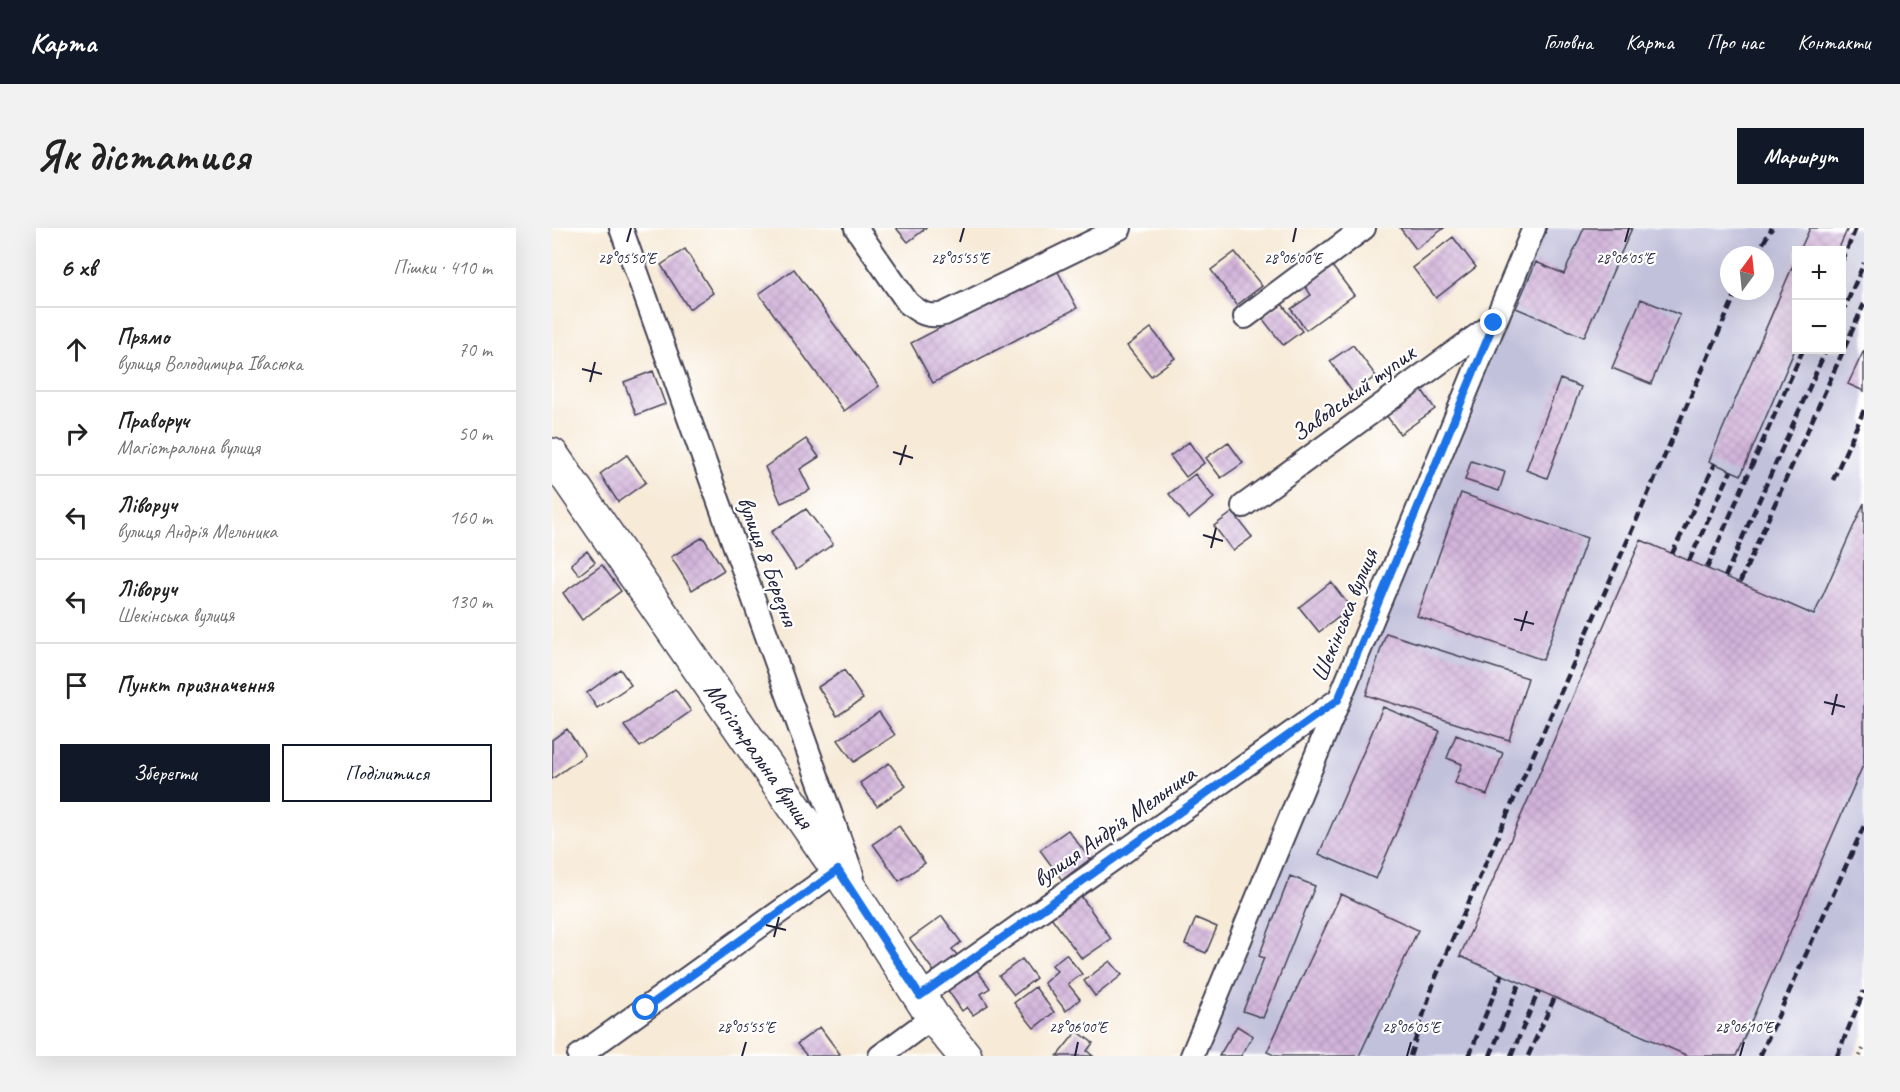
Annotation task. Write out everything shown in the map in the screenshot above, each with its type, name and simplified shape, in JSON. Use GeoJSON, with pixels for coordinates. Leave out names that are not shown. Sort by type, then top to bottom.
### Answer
{"type":"FeatureCollection","features":[{"type":"Feature","properties":{"kind":"main road","name":"Магістральна вулиця"},"geometry":{"type":"LineString","coordinates":[[552,455],[838,870],[927,1006],[965,1056]]}},
{"type":"Feature","properties":{"kind":"street","name":"вулиця 8 Березня"},"geometry":{"type":"LineString","coordinates":[[621,228],[865,912]]}},
{"type":"Feature","properties":{"kind":"street"},"geometry":{"type":"LineString","coordinates":[[856,228],[908,303],[919,312],[932,317],[944,314],[1120,228]]}},
{"type":"Feature","properties":{"kind":"street"},"geometry":{"type":"LineString","coordinates":[[1245,317],[1364,228]]}},
{"type":"Feature","properties":{"kind":"street","name":"Шекінська вулиця"},"geometry":{"type":"LineString","coordinates":[[1192,1056],[1534,228]]}},
{"type":"Feature","properties":{"kind":"street","name":"Заводський тупик"},"geometry":{"type":"LineString","coordinates":[[1244,506],[1494,323]]}},
{"type":"Feature","properties":{"kind":"street","name":"вулиця Андрія Мельника"},"geometry":{"type":"LineString","coordinates":[[880,1056],[927,1006],[1338,700]]}},
{"type":"Feature","properties":{"kind":"street"},"geometry":{"type":"LineString","coordinates":[[579,1056],[838,870]]}},
{"type":"Feature","properties":{"kind":"path"},"geometry":{"type":"LineString","coordinates":[[1860,1056],[1864,1047]]}},
{"type":"Feature","properties":{"kind":"shaded area"},"geometry":{"type":"Polygon","coordinates":[[[1534,228],[1864,228],[1864,1032],[1854,1056],[1192,1056],[1534,228]]]}},
{"type":"Feature","properties":{"kind":"building"},"geometry":{"type":"Polygon","coordinates":[[[896,228],[926,228],[908,242],[896,228]]]}},
{"type":"Feature","properties":{"kind":"building"},"geometry":{"type":"Polygon","coordinates":[[[1400,228],[1444,228],[1416,249],[1400,228]]]}},
{"type":"Feature","properties":{"kind":"building"},"geometry":{"type":"Polygon","coordinates":[[[1584,228],[1632,228],[1584,337],[1516,308],[1536,262],[1564,274],[1584,228]]]}},
{"type":"Feature","properties":{"kind":"building"},"geometry":{"type":"Polygon","coordinates":[[[1810,228],[1848,228],[1840,246],[1802,246],[1810,228]]]}},
{"type":"Feature","properties":{"kind":"building"},"geometry":{"type":"Polygon","coordinates":[[[1453,237],[1476,267],[1436,298],[1413,268],[1453,237]]]}},
{"type":"Feature","properties":{"kind":"building"},"geometry":{"type":"Polygon","coordinates":[[[685,249],[713,293],[689,309],[661,265],[685,249]]]}},
{"type":"Feature","properties":{"kind":"building"},"geometry":{"type":"Polygon","coordinates":[[[1235,252],[1262,286],[1237,305],[1211,270],[1235,252]]]}},
{"type":"Feature","properties":{"kind":"building"},"geometry":{"type":"Polygon","coordinates":[[[1332,266],[1354,295],[1306,330],[1291,309],[1311,295],[1305,286],[1332,266]]]}},
{"type":"Feature","properties":{"kind":"building"},"geometry":{"type":"Polygon","coordinates":[[[1792,267],[1793,354],[1741,475],[1709,461],[1792,267]]]}},
{"type":"Feature","properties":{"kind":"building"},"geometry":{"type":"Polygon","coordinates":[[[1056,268],[1077,308],[933,383],[911,343],[1056,268]]]}},
{"type":"Feature","properties":{"kind":"building"},"geometry":{"type":"Polygon","coordinates":[[[794,269],[879,386],[844,411],[759,294],[794,269]]]}},
{"type":"Feature","properties":{"kind":"building"},"geometry":{"type":"Polygon","coordinates":[[[1641,299],[1680,315],[1651,384],[1612,368],[1641,299]]]}},
{"type":"Feature","properties":{"kind":"building"},"geometry":{"type":"Polygon","coordinates":[[[1282,304],[1302,331],[1283,345],[1262,318],[1282,304]]]}},
{"type":"Feature","properties":{"kind":"building"},"geometry":{"type":"Polygon","coordinates":[[[1151,328],[1175,358],[1151,376],[1127,346],[1151,328]]]}},
{"type":"Feature","properties":{"kind":"building"},"geometry":{"type":"Polygon","coordinates":[[[1353,345],[1376,376],[1353,393],[1330,361],[1353,345]]]}},
{"type":"Feature","properties":{"kind":"building"},"geometry":{"type":"Polygon","coordinates":[[[1864,350],[1864,391],[1848,384],[1864,350]]]}},
{"type":"Feature","properties":{"kind":"building"},"geometry":{"type":"Polygon","coordinates":[[[653,371],[665,404],[636,415],[624,382],[653,371]]]}},
{"type":"Feature","properties":{"kind":"building"},"geometry":{"type":"Polygon","coordinates":[[[1560,379],[1581,387],[1547,478],[1526,470],[1560,379]]]}},
{"type":"Feature","properties":{"kind":"building"},"geometry":{"type":"Polygon","coordinates":[[[1422,390],[1435,409],[1400,434],[1386,415],[1422,390]]]}},
{"type":"Feature","properties":{"kind":"building"},"geometry":{"type":"Polygon","coordinates":[[[806,439],[819,457],[800,469],[810,490],[781,503],[765,467],[806,439]]]}},
{"type":"Feature","properties":{"kind":"building"},"geometry":{"type":"Polygon","coordinates":[[[1189,442],[1204,463],[1186,477],[1170,456],[1189,442]]]}},
{"type":"Feature","properties":{"kind":"building"},"geometry":{"type":"Polygon","coordinates":[[[1228,442],[1243,463],[1221,478],[1206,458],[1228,442]]]}},
{"type":"Feature","properties":{"kind":"building"},"geometry":{"type":"Polygon","coordinates":[[[627,455],[646,482],[618,502],[600,474],[627,455]]]}},
{"type":"Feature","properties":{"kind":"building"},"geometry":{"type":"Polygon","coordinates":[[[1471,461],[1505,472],[1499,491],[1465,480],[1471,461]]]}},
{"type":"Feature","properties":{"kind":"building"},"geometry":{"type":"Polygon","coordinates":[[[1195,474],[1214,498],[1189,519],[1169,494],[1195,474]]]}},
{"type":"Feature","properties":{"kind":"building"},"geometry":{"type":"Polygon","coordinates":[[[1461,493],[1587,538],[1543,660],[1417,616],[1461,493]]]}},
{"type":"Feature","properties":{"kind":"building"},"geometry":{"type":"Polygon","coordinates":[[[1864,503],[1864,763],[1736,1056],[1688,1056],[1460,956],[1641,540],[1814,615],[1864,503]]]}},
{"type":"Feature","properties":{"kind":"building"},"geometry":{"type":"Polygon","coordinates":[[[806,509],[833,544],[796,570],[771,532],[806,509]]]}},
{"type":"Feature","properties":{"kind":"building"},"geometry":{"type":"Polygon","coordinates":[[[1233,512],[1252,537],[1233,551],[1214,526],[1233,512]]]}},
{"type":"Feature","properties":{"kind":"building"},"geometry":{"type":"Polygon","coordinates":[[[703,537],[724,570],[692,590],[671,557],[703,537]]]}},
{"type":"Feature","properties":{"kind":"building"},"geometry":{"type":"Polygon","coordinates":[[[587,551],[595,562],[579,575],[571,564],[587,551]]]}},
{"type":"Feature","properties":{"kind":"building"},"geometry":{"type":"Polygon","coordinates":[[[602,565],[621,591],[582,620],[563,593],[602,565]]]}},
{"type":"Feature","properties":{"kind":"building"},"geometry":{"type":"Polygon","coordinates":[[[1331,582],[1351,608],[1319,632],[1299,607],[1331,582]]]}},
{"type":"Feature","properties":{"kind":"building"},"geometry":{"type":"Polygon","coordinates":[[[1386,633],[1528,678],[1509,740],[1366,695],[1386,633]]]}},
{"type":"Feature","properties":{"kind":"building"},"geometry":{"type":"Polygon","coordinates":[[[620,669],[631,685],[597,708],[587,693],[620,669]]]}},
{"type":"Feature","properties":{"kind":"building"},"geometry":{"type":"Polygon","coordinates":[[[844,670],[863,699],[837,716],[818,687],[844,670]]]}},
{"type":"Feature","properties":{"kind":"building"},"geometry":{"type":"Polygon","coordinates":[[[675,689],[691,711],[640,747],[624,726],[675,689]]]}},
{"type":"Feature","properties":{"kind":"building"},"geometry":{"type":"Polygon","coordinates":[[[1383,707],[1440,731],[1376,879],[1319,854],[1383,707]]]}},
{"type":"Feature","properties":{"kind":"building"},"geometry":{"type":"Polygon","coordinates":[[[879,712],[895,735],[854,762],[838,740],[879,712]]]}},
{"type":"Feature","properties":{"kind":"building"},"geometry":{"type":"Polygon","coordinates":[[[567,729],[585,755],[552,779],[552,740],[567,729]]]}},
{"type":"Feature","properties":{"kind":"building"},"geometry":{"type":"Polygon","coordinates":[[[1456,735],[1503,753],[1487,795],[1455,783],[1462,764],[1447,758],[1456,735]]]}},
{"type":"Feature","properties":{"kind":"building"},"geometry":{"type":"Polygon","coordinates":[[[889,763],[906,786],[877,806],[860,783],[889,763]]]}},
{"type":"Feature","properties":{"kind":"building"},"geometry":{"type":"Polygon","coordinates":[[[899,826],[925,863],[899,881],[873,844],[899,826]]]}},
{"type":"Feature","properties":{"kind":"building"},"geometry":{"type":"Polygon","coordinates":[[[1068,830],[1090,859],[1062,880],[1040,850],[1068,830]]]}},
{"type":"Feature","properties":{"kind":"building"},"geometry":{"type":"Polygon","coordinates":[[[1290,876],[1315,886],[1263,1018],[1243,1011],[1264,958],[1259,956],[1290,876]]]}},
{"type":"Feature","properties":{"kind":"building"},"geometry":{"type":"Polygon","coordinates":[[[1341,894],[1418,930],[1359,1056],[1276,1056],[1267,1052],[1341,894]]]}},
{"type":"Feature","properties":{"kind":"building"},"geometry":{"type":"Polygon","coordinates":[[[1081,896],[1111,939],[1082,959],[1051,917],[1081,896]]]}},
{"type":"Feature","properties":{"kind":"building"},"geometry":{"type":"Polygon","coordinates":[[[942,916],[961,942],[952,949],[958,956],[935,973],[910,939],[942,916]]]}},
{"type":"Feature","properties":{"kind":"building"},"geometry":{"type":"Polygon","coordinates":[[[1196,918],[1217,927],[1206,953],[1185,944],[1196,918]]]}},
{"type":"Feature","properties":{"kind":"building"},"geometry":{"type":"Polygon","coordinates":[[[1066,954],[1082,974],[1068,984],[1080,999],[1066,1011],[1044,983],[1057,971],[1052,965],[1066,954]]]}},
{"type":"Feature","properties":{"kind":"building"},"geometry":{"type":"Polygon","coordinates":[[[1022,959],[1036,978],[1014,995],[999,976],[1022,959]]]}},
{"type":"Feature","properties":{"kind":"building"},"geometry":{"type":"Polygon","coordinates":[[[1110,961],[1122,975],[1095,996],[1084,981],[1110,961]]]}},
{"type":"Feature","properties":{"kind":"building"},"geometry":{"type":"Polygon","coordinates":[[[974,966],[990,988],[981,994],[988,1005],[973,1015],[967,1007],[962,1011],[945,986],[974,966]]]}},
{"type":"Feature","properties":{"kind":"building"},"geometry":{"type":"Polygon","coordinates":[[[1035,987],[1054,1012],[1034,1028],[1014,1003],[1035,987]]]}},
{"type":"Feature","properties":{"kind":"building"},"geometry":{"type":"Polygon","coordinates":[[[1237,1026],[1253,1036],[1241,1056],[1219,1056],[1237,1026]]]}},
{"type":"Feature","properties":{"kind":"building"},"geometry":{"type":"Polygon","coordinates":[[[820,1027],[840,1054],[838,1056],[807,1056],[797,1044],[820,1027]]]}},
{"type":"Feature","properties":{"kind":"building"},"geometry":{"type":"Polygon","coordinates":[[[1077,1031],[1093,1043],[1087,1051],[1093,1056],[1057,1056],[1077,1031]]]}},
{"type":"Feature","properties":{"kind":"railway"},"geometry":{"type":"LineString","coordinates":[[1761,246],[1772,228]]}},
{"type":"Feature","properties":{"kind":"railway"},"geometry":{"type":"LineString","coordinates":[[1846,252],[1856,228]]}},
{"type":"Feature","properties":{"kind":"railway"},"geometry":{"type":"LineString","coordinates":[[1846,305],[1864,263]]}},
{"type":"Feature","properties":{"kind":"railway"},"geometry":{"type":"LineString","coordinates":[[1410,1056],[1435,979],[1733,300]]}},
{"type":"Feature","properties":{"kind":"railway"},"geometry":{"type":"LineString","coordinates":[[1740,582],[1864,304]]}},
{"type":"Feature","properties":{"kind":"railway"},"geometry":{"type":"LineString","coordinates":[[1707,568],[1801,354]]}},
{"type":"Feature","properties":{"kind":"railway"},"geometry":{"type":"LineString","coordinates":[[1725,577],[1824,354]]}},
{"type":"Feature","properties":{"kind":"railway"},"geometry":{"type":"LineString","coordinates":[[1833,480],[1864,410]]}},
{"type":"Feature","properties":{"kind":"railway"},"geometry":{"type":"LineString","coordinates":[[1672,554],[1715,464]]}},
{"type":"Feature","properties":{"kind":"railway"},"geometry":{"type":"LineString","coordinates":[[1689,561],[1731,471]]}},
{"type":"Feature","properties":{"kind":"railway"},"geometry":{"type":"LineString","coordinates":[[1760,1056],[1864,826]]}},
{"type":"Feature","properties":{"kind":"railway"},"geometry":{"type":"LineString","coordinates":[[1469,1056],[1502,974]]}},
{"type":"Feature","properties":{"kind":"railway"},"geometry":{"type":"LineString","coordinates":[[1490,1056],[1520,982]]}},
{"type":"Feature","properties":{"kind":"railway"},"geometry":{"type":"LineString","coordinates":[[1511,1056],[1539,990]]}},
{"type":"Feature","properties":{"kind":"railway"},"geometry":{"type":"LineString","coordinates":[[1837,1056],[1864,991]]}},
{"type":"Feature","properties":{"kind":"railway"},"geometry":{"type":"LineString","coordinates":[[1528,1056],[1555,997]]}},
{"type":"Feature","properties":{"kind":"route"},"geometry":{"type":"LineString","coordinates":[[646,1008],[838,870],[920,996],[1338,700],[1494,323]]}}]}
